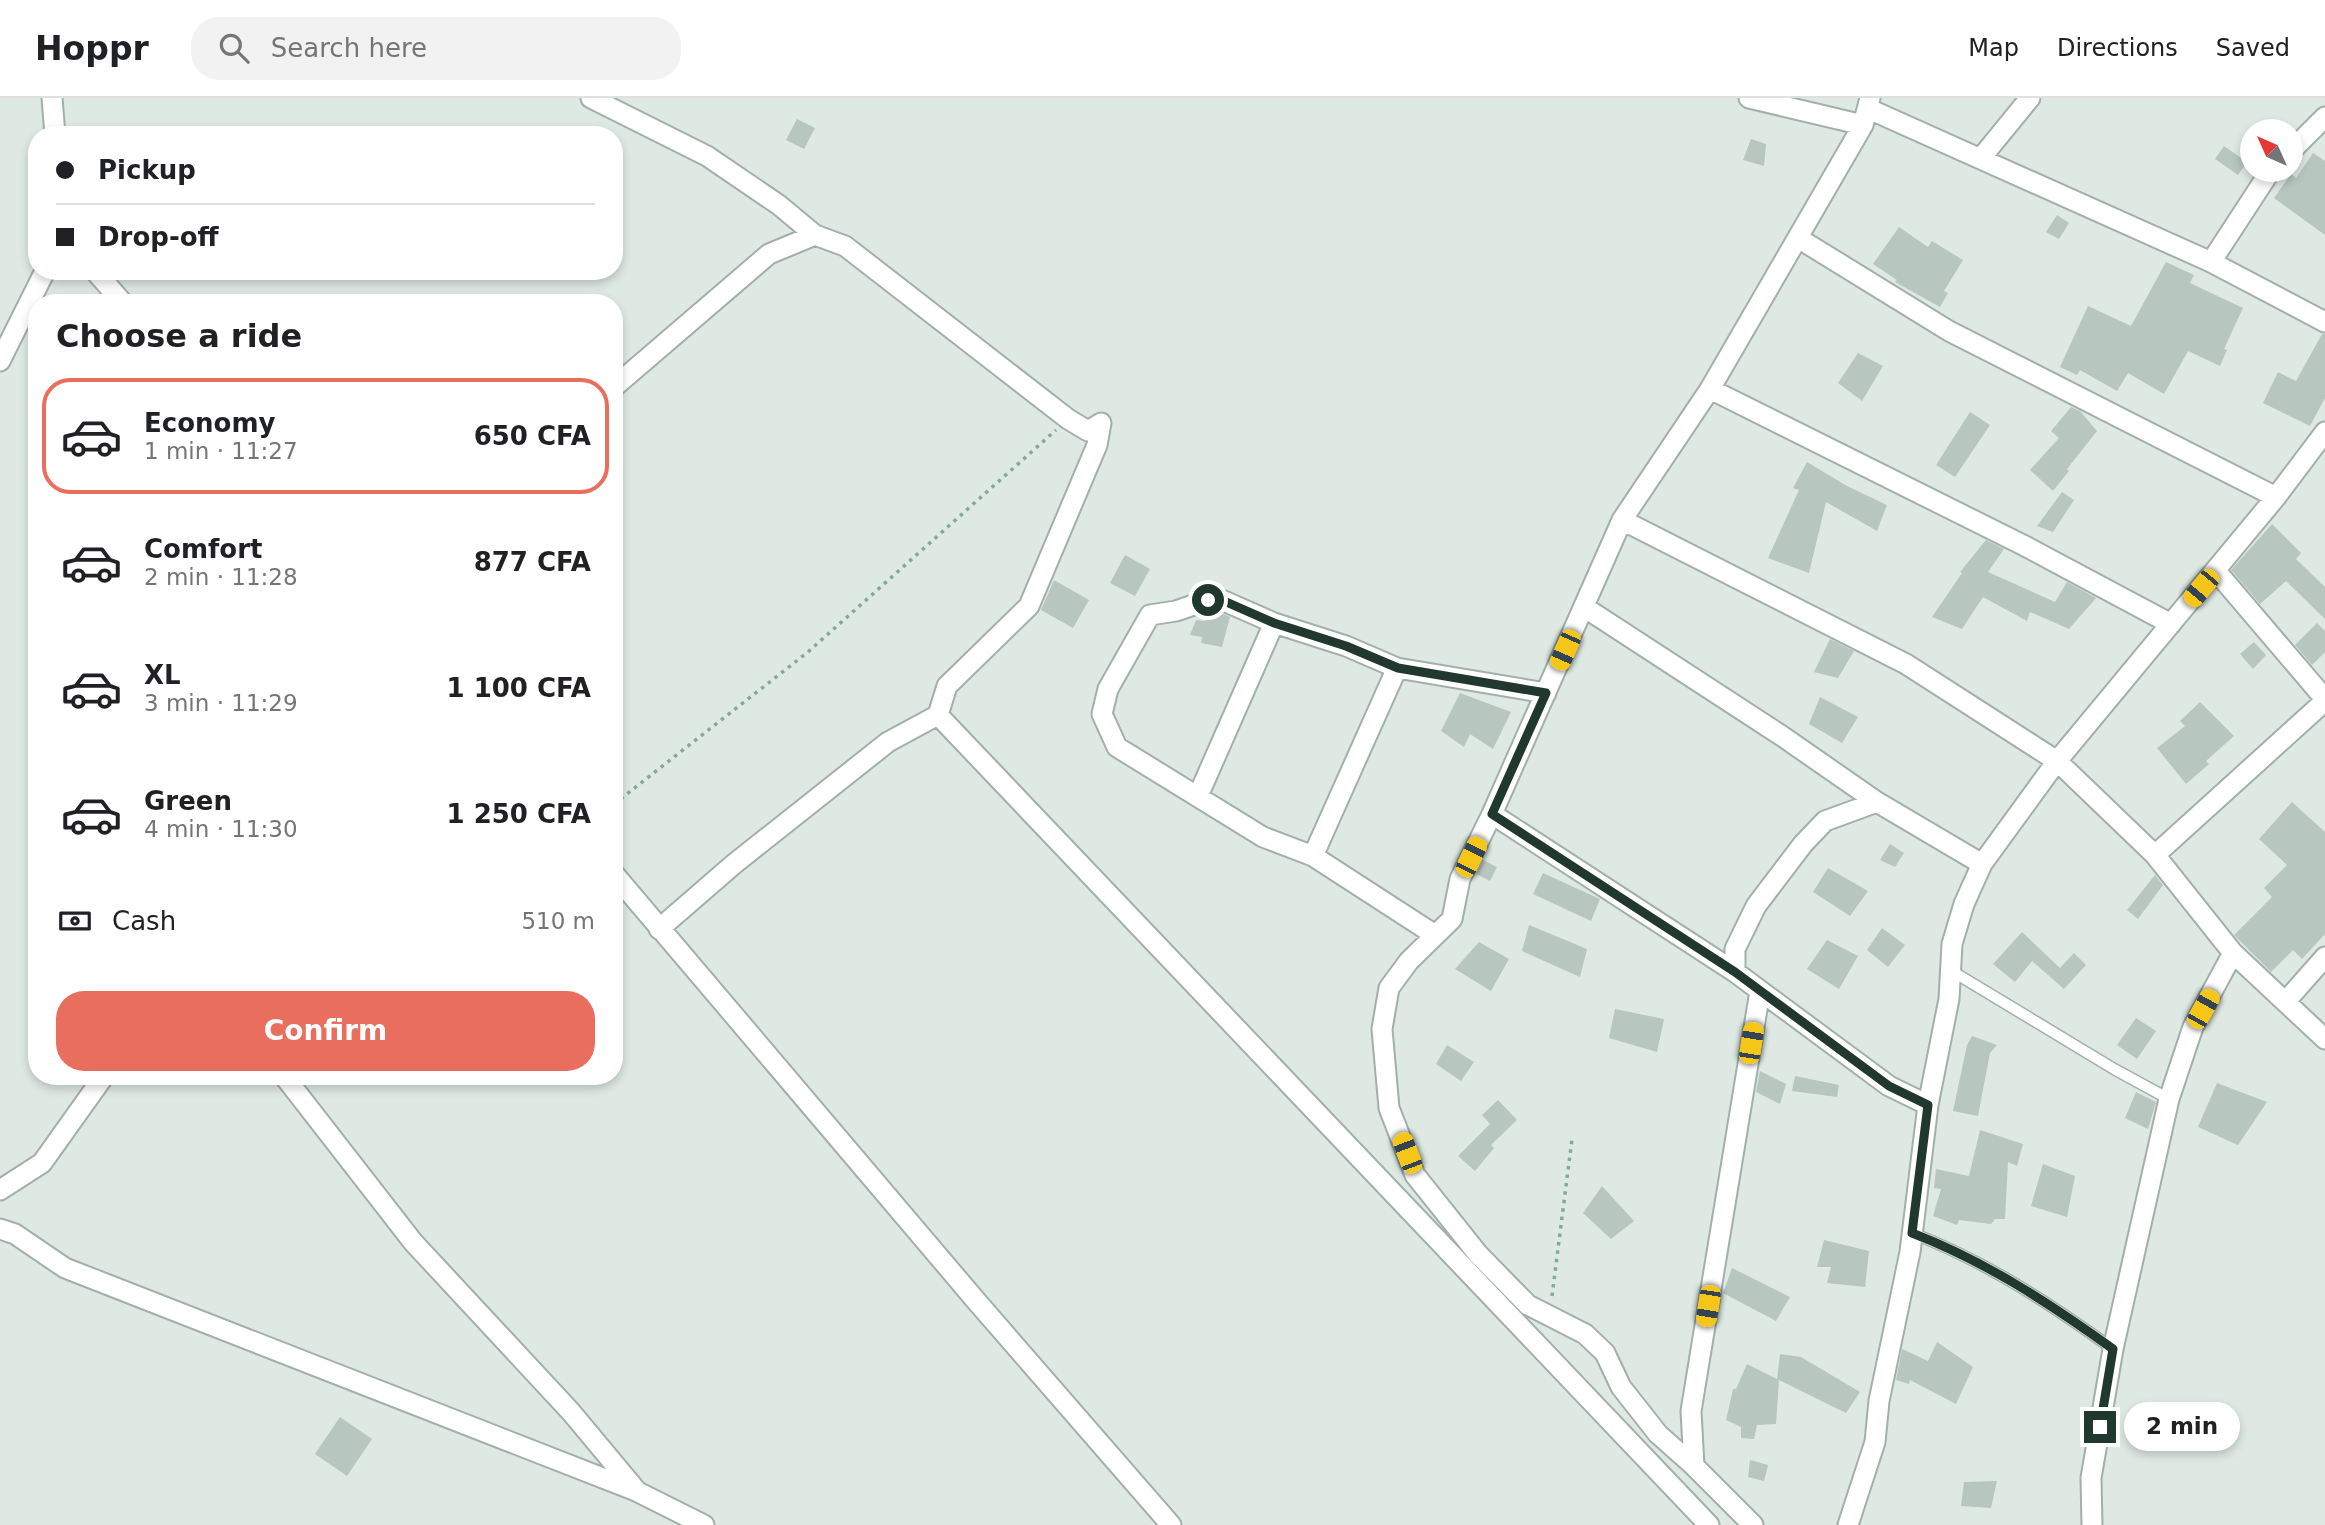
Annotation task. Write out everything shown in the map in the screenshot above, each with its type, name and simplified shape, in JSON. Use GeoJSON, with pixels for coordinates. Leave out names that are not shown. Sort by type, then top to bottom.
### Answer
{"type":"FeatureCollection","features":[{"type":"Feature","properties":{"kind":"street"},"geometry":{"type":"LineString","coordinates":[[52,98],[54,126]]}},
{"type":"Feature","properties":{"kind":"street"},"geometry":{"type":"LineString","coordinates":[[591,98],[707,156],[779,205],[815,235],[845,246],[1068,419],[1088,431],[1101,423],[1097,445],[1029,606],[947,686],[937,715],[888,741],[734,864],[659,929]]}},
{"type":"Feature","properties":{"kind":"street"},"geometry":{"type":"LineString","coordinates":[[1749,98],[1867,111],[1981,158],[2211,262],[2325,322]]}},
{"type":"Feature","properties":{"kind":"street"},"geometry":{"type":"LineString","coordinates":[[1981,158],[2030,98]]}},
{"type":"Feature","properties":{"kind":"street"},"geometry":{"type":"LineString","coordinates":[[1753,1525],[1658,1434],[1621,1387],[1605,1353],[1585,1334],[1528,1305],[1478,1254],[1415,1175],[1389,1108],[1382,1029],[1389,988],[1409,961],[1452,919],[1460,879],[1492,814],[1622,520],[1710,389],[1798,238],[1867,111]]}},
{"type":"Feature","properties":{"kind":"street"},"geometry":{"type":"LineString","coordinates":[[2303,139],[2325,117]]}},
{"type":"Feature","properties":{"kind":"street"},"geometry":{"type":"LineString","coordinates":[[2211,262],[2263,182]]}},
{"type":"Feature","properties":{"kind":"street"},"geometry":{"type":"LineString","coordinates":[[623,379],[769,254],[815,235]]}},
{"type":"Feature","properties":{"kind":"street"},"geometry":{"type":"LineString","coordinates":[[1798,238],[1949,331],[2276,497]]}},
{"type":"Feature","properties":{"kind":"street"},"geometry":{"type":"LineString","coordinates":[[103,280],[114,294]]}},
{"type":"Feature","properties":{"kind":"street"},"geometry":{"type":"LineString","coordinates":[[0,361],[28,306]]}},
{"type":"Feature","properties":{"kind":"street"},"geometry":{"type":"LineString","coordinates":[[1710,389],[2025,546],[2171,624]]}},
{"type":"Feature","properties":{"kind":"street"},"geometry":{"type":"LineString","coordinates":[[1848,1525],[1875,1443],[1879,1401],[1912,1233],[1928,1105],[1949,999],[1952,944],[1959,917],[1982,864],[2057,761],[2276,497],[2325,432]]}},
{"type":"Feature","properties":{"kind":"street"},"geometry":{"type":"LineString","coordinates":[[1622,520],[1906,664],[2057,761],[2155,855],[2233,953],[2325,1040]]}},
{"type":"Feature","properties":{"kind":"street"},"geometry":{"type":"LineString","coordinates":[[2155,855],[2325,700],[2216,570]]}},
{"type":"Feature","properties":{"kind":"street"},"geometry":{"type":"LineString","coordinates":[[1435,935],[1313,856],[1263,837],[1117,747],[1102,714],[1108,689],[1150,615],[1176,611],[1208,600],[1224,601],[1274,623],[1346,646],[1398,668],[1546,693]]}},
{"type":"Feature","properties":{"kind":"street"},"geometry":{"type":"LineString","coordinates":[[1584,607],[1782,736],[1877,802],[1982,864]]}},
{"type":"Feature","properties":{"kind":"street"},"geometry":{"type":"LineString","coordinates":[[1198,796],[1274,623]]}},
{"type":"Feature","properties":{"kind":"street"},"geometry":{"type":"LineString","coordinates":[[1313,856],[1398,668]]}},
{"type":"Feature","properties":{"kind":"street"},"geometry":{"type":"LineString","coordinates":[[937,715],[1709,1525]]}},
{"type":"Feature","properties":{"kind":"street"},"geometry":{"type":"LineString","coordinates":[[1735,972],[1735,949],[1756,906],[1803,844],[1825,821],[1877,802]]}},
{"type":"Feature","properties":{"kind":"street"},"geometry":{"type":"LineString","coordinates":[[1492,814],[1735,972],[1889,1086],[1928,1105]]}},
{"type":"Feature","properties":{"kind":"street"},"geometry":{"type":"LineString","coordinates":[[623,885],[1171,1525]]}},
{"type":"Feature","properties":{"kind":"street"},"geometry":{"type":"LineString","coordinates":[[2092,1525],[2091,1478],[2113,1349],[2169,1099],[2193,1027],[2233,953]]}},
{"type":"Feature","properties":{"kind":"street"},"geometry":{"type":"LineString","coordinates":[[2286,1001],[2325,957]]}},
{"type":"Feature","properties":{"kind":"street"},"geometry":{"type":"LineString","coordinates":[[1694,1466],[1691,1411],[1760,990]]}},
{"type":"Feature","properties":{"kind":"street"},"geometry":{"type":"LineString","coordinates":[[0,1190],[42,1163],[98,1085]]}},
{"type":"Feature","properties":{"kind":"street"},"geometry":{"type":"LineString","coordinates":[[291,1085],[413,1242],[571,1412],[636,1491]]}},
{"type":"Feature","properties":{"kind":"street"},"geometry":{"type":"LineString","coordinates":[[0,1229],[15,1234],[65,1268],[636,1491],[704,1525]]}},
{"type":"Feature","properties":{"kind":"lane"},"geometry":{"type":"LineString","coordinates":[[1950,970],[2169,1099]]}},
{"type":"Feature","properties":{"kind":"lane"},"geometry":{"type":"LineString","coordinates":[[1912,1233],[1955,1250],[2049,1303],[2113,1349]]}},
{"type":"Feature","properties":{"kind":"path"},"geometry":{"type":"LineString","coordinates":[[623,797],[808,652],[1068,419]]}},
{"type":"Feature","properties":{"kind":"path"},"geometry":{"type":"LineString","coordinates":[[1552,1318],[1553,1282],[1573,1139]]}},
{"type":"Feature","properties":{"kind":"building"},"geometry":{"type":"Polygon","coordinates":[[[797,119],[815,128],[804,149],[786,140],[797,119]]]}},
{"type":"Feature","properties":{"kind":"building"},"geometry":{"type":"Polygon","coordinates":[[[1751,139],[1766,144],[1764,166],[1743,160],[1751,139]]]}},
{"type":"Feature","properties":{"kind":"building"},"geometry":{"type":"Polygon","coordinates":[[[2224,146],[2240,157],[2240,172],[2238,175],[2215,159],[2224,146]]]}},
{"type":"Feature","properties":{"kind":"building"},"geometry":{"type":"Polygon","coordinates":[[[2313,153],[2325,161],[2325,235],[2274,198],[2285,182],[2303,182],[2303,168],[2313,153]]]}},
{"type":"Feature","properties":{"kind":"building"},"geometry":{"type":"Polygon","coordinates":[[[2057,215],[2069,223],[2059,239],[2046,232],[2057,215]]]}},
{"type":"Feature","properties":{"kind":"building"},"geometry":{"type":"Polygon","coordinates":[[[1899,227],[1928,247],[1932,241],[1963,260],[1944,291],[1948,293],[1940,307],[1895,282],[1897,280],[1873,264],[1899,227]]]}},
{"type":"Feature","properties":{"kind":"building"},"geometry":{"type":"Polygon","coordinates":[[[2166,262],[2194,275],[2190,283],[2243,308],[2224,349],[2227,350],[2220,366],[2188,351],[2164,394],[2128,373],[2117,391],[2080,370],[2077,375],[2060,367],[2088,306],[2131,326],[2166,262]]]}},
{"type":"Feature","properties":{"kind":"building"},"geometry":{"type":"Polygon","coordinates":[[[2322,334],[2325,334],[2325,398],[2310,426],[2263,403],[2278,372],[2296,381],[2322,334]]]}},
{"type":"Feature","properties":{"kind":"building"},"geometry":{"type":"Polygon","coordinates":[[[1858,353],[1883,366],[1862,401],[1838,383],[1858,353]]]}},
{"type":"Feature","properties":{"kind":"building"},"geometry":{"type":"Polygon","coordinates":[[[2071,407],[2080,411],[2097,431],[2053,491],[2030,470],[2059,438],[2051,431],[2071,407]]]}},
{"type":"Feature","properties":{"kind":"building"},"geometry":{"type":"Polygon","coordinates":[[[1970,412],[1990,425],[1955,477],[1936,465],[1970,412]]]}},
{"type":"Feature","properties":{"kind":"building"},"geometry":{"type":"Polygon","coordinates":[[[1807,462],[1847,486],[1887,505],[1877,531],[1826,502],[1809,573],[1768,558],[1799,490],[1793,488],[1807,462]]]}},
{"type":"Feature","properties":{"kind":"building"},"geometry":{"type":"Polygon","coordinates":[[[2062,492],[2074,500],[2053,532],[2037,526],[2062,492]]]}},
{"type":"Feature","properties":{"kind":"building"},"geometry":{"type":"Polygon","coordinates":[[[2272,524],[2301,553],[2296,559],[2325,587],[2325,619],[2286,581],[2260,604],[2231,570],[2272,524]]]}},
{"type":"Feature","properties":{"kind":"building"},"geometry":{"type":"Polygon","coordinates":[[[1986,540],[2004,549],[1988,572],[2055,602],[2067,582],[2096,598],[2069,629],[2030,612],[2027,621],[1983,597],[1962,629],[1932,617],[1962,573],[1960,572],[1986,540]]]}},
{"type":"Feature","properties":{"kind":"building"},"geometry":{"type":"Polygon","coordinates":[[[1125,555],[1150,569],[1135,596],[1110,583],[1125,555]]]}},
{"type":"Feature","properties":{"kind":"building"},"geometry":{"type":"Polygon","coordinates":[[[1054,580],[1089,600],[1073,628],[1041,610],[1054,580]]]}},
{"type":"Feature","properties":{"kind":"building"},"geometry":{"type":"Polygon","coordinates":[[[1210,612],[1230,617],[1222,647],[1201,643],[1202,637],[1190,635],[1196,620],[1205,621],[1210,612]]]}},
{"type":"Feature","properties":{"kind":"building"},"geometry":{"type":"Polygon","coordinates":[[[2317,623],[2325,631],[2325,652],[2312,665],[2295,645],[2317,623]]]}},
{"type":"Feature","properties":{"kind":"building"},"geometry":{"type":"Polygon","coordinates":[[[1830,639],[1854,651],[1838,678],[1814,672],[1830,639]]]}},
{"type":"Feature","properties":{"kind":"building"},"geometry":{"type":"Polygon","coordinates":[[[2254,642],[2266,655],[2253,669],[2240,654],[2254,642]]]}},
{"type":"Feature","properties":{"kind":"building"},"geometry":{"type":"Polygon","coordinates":[[[1460,693],[1511,712],[1493,749],[1470,734],[1464,747],[1441,731],[1460,693]]]}},
{"type":"Feature","properties":{"kind":"building"},"geometry":{"type":"Polygon","coordinates":[[[1820,697],[1858,717],[1842,743],[1809,724],[1820,697]]]}},
{"type":"Feature","properties":{"kind":"building"},"geometry":{"type":"Polygon","coordinates":[[[2200,702],[2234,736],[2206,761],[2209,764],[2186,784],[2157,748],[2185,726],[2180,721],[2200,702]]]}},
{"type":"Feature","properties":{"kind":"building"},"geometry":{"type":"Polygon","coordinates":[[[2292,802],[2325,832],[2325,934],[2302,959],[2293,950],[2271,972],[2234,935],[2272,897],[2264,888],[2287,865],[2259,839],[2292,802]]]}},
{"type":"Feature","properties":{"kind":"building"},"geometry":{"type":"Polygon","coordinates":[[[1890,844],[1904,853],[1895,867],[1880,860],[1890,844]]]}},
{"type":"Feature","properties":{"kind":"building"},"geometry":{"type":"Polygon","coordinates":[[[1483,860],[1497,867],[1490,881],[1476,874],[1483,860]]]}},
{"type":"Feature","properties":{"kind":"building"},"geometry":{"type":"Polygon","coordinates":[[[1828,868],[1868,891],[1850,916],[1813,892],[1828,868]]]}},
{"type":"Feature","properties":{"kind":"building"},"geometry":{"type":"Polygon","coordinates":[[[1543,873],[1600,899],[1591,921],[1533,894],[1543,873]]]}},
{"type":"Feature","properties":{"kind":"building"},"geometry":{"type":"Polygon","coordinates":[[[2155,875],[2163,885],[2138,919],[2127,910],[2155,875]]]}},
{"type":"Feature","properties":{"kind":"building"},"geometry":{"type":"Polygon","coordinates":[[[1529,925],[1587,949],[1580,977],[1522,951],[1529,925]]]}},
{"type":"Feature","properties":{"kind":"building"},"geometry":{"type":"Polygon","coordinates":[[[1882,928],[1905,945],[1888,967],[1867,950],[1882,928]]]}},
{"type":"Feature","properties":{"kind":"building"},"geometry":{"type":"Polygon","coordinates":[[[2022,932],[2060,968],[2074,953],[2086,965],[2064,989],[2032,961],[2015,982],[1993,964],[2022,932]]]}},
{"type":"Feature","properties":{"kind":"building"},"geometry":{"type":"Polygon","coordinates":[[[1827,940],[1858,956],[1839,989],[1807,969],[1827,940]]]}},
{"type":"Feature","properties":{"kind":"building"},"geometry":{"type":"Polygon","coordinates":[[[1479,942],[1509,959],[1491,991],[1455,969],[1479,942]]]}},
{"type":"Feature","properties":{"kind":"building"},"geometry":{"type":"Polygon","coordinates":[[[1615,1009],[1664,1019],[1657,1052],[1609,1038],[1615,1009]]]}},
{"type":"Feature","properties":{"kind":"building"},"geometry":{"type":"Polygon","coordinates":[[[2136,1018],[2156,1031],[2137,1059],[2117,1045],[2136,1018]]]}},
{"type":"Feature","properties":{"kind":"building"},"geometry":{"type":"Polygon","coordinates":[[[1972,1036],[1997,1045],[1990,1053],[1978,1116],[1953,1111],[1967,1045],[1972,1036]]]}},
{"type":"Feature","properties":{"kind":"building"},"geometry":{"type":"Polygon","coordinates":[[[1447,1045],[1474,1062],[1461,1081],[1436,1064],[1447,1045]]]}},
{"type":"Feature","properties":{"kind":"building"},"geometry":{"type":"Polygon","coordinates":[[[1760,1071],[1786,1084],[1780,1104],[1756,1092],[1760,1071]]]}},
{"type":"Feature","properties":{"kind":"building"},"geometry":{"type":"Polygon","coordinates":[[[1795,1076],[1839,1085],[1837,1097],[1792,1091],[1795,1076]]]}},
{"type":"Feature","properties":{"kind":"building"},"geometry":{"type":"Polygon","coordinates":[[[2217,1083],[2267,1102],[2238,1145],[2198,1127],[2217,1083]]]}},
{"type":"Feature","properties":{"kind":"building"},"geometry":{"type":"Polygon","coordinates":[[[2136,1092],[2156,1102],[2148,1129],[2125,1118],[2136,1092]]]}},
{"type":"Feature","properties":{"kind":"building"},"geometry":{"type":"Polygon","coordinates":[[[1498,1100],[1517,1120],[1491,1145],[1494,1148],[1475,1171],[1458,1156],[1490,1124],[1482,1115],[1498,1100]]]}},
{"type":"Feature","properties":{"kind":"building"},"geometry":{"type":"Polygon","coordinates":[[[1980,1130],[2023,1144],[2017,1166],[2008,1162],[2005,1219],[1995,1219],[1991,1224],[1959,1220],[1957,1225],[1933,1216],[1941,1189],[1934,1188],[1936,1169],[1969,1176],[1980,1130]]]}},
{"type":"Feature","properties":{"kind":"building"},"geometry":{"type":"Polygon","coordinates":[[[2043,1164],[2075,1176],[2067,1217],[2031,1206],[2043,1164]]]}},
{"type":"Feature","properties":{"kind":"building"},"geometry":{"type":"Polygon","coordinates":[[[1602,1186],[1634,1221],[1611,1239],[1583,1213],[1602,1186]]]}},
{"type":"Feature","properties":{"kind":"building"},"geometry":{"type":"Polygon","coordinates":[[[1824,1240],[1869,1251],[1865,1287],[1827,1283],[1831,1267],[1817,1267],[1824,1240]]]}},
{"type":"Feature","properties":{"kind":"building"},"geometry":{"type":"Polygon","coordinates":[[[1732,1268],[1790,1297],[1776,1321],[1723,1293],[1732,1268]]]}},
{"type":"Feature","properties":{"kind":"building"},"geometry":{"type":"Polygon","coordinates":[[[1937,1342],[1973,1367],[1956,1404],[1910,1380],[1909,1384],[1896,1380],[1902,1349],[1928,1361],[1937,1342]]]}},
{"type":"Feature","properties":{"kind":"building"},"geometry":{"type":"Polygon","coordinates":[[[1780,1354],[1801,1357],[1860,1392],[1846,1413],[1779,1380],[1776,1424],[1757,1425],[1754,1439],[1741,1438],[1741,1427],[1726,1420],[1733,1389],[1736,1389],[1747,1364],[1777,1379],[1780,1354]]]}},
{"type":"Feature","properties":{"kind":"building"},"geometry":{"type":"Polygon","coordinates":[[[340,1417],[372,1439],[347,1476],[315,1454],[340,1417]]]}},
{"type":"Feature","properties":{"kind":"building"},"geometry":{"type":"Polygon","coordinates":[[[1750,1460],[1768,1465],[1764,1481],[1748,1477],[1750,1460]]]}},
{"type":"Feature","properties":{"kind":"building"},"geometry":{"type":"Polygon","coordinates":[[[1997,1481],[1991,1508],[1961,1506],[1964,1482],[1997,1481]]]}},
{"type":"Feature","properties":{"kind":"route"},"geometry":{"type":"LineString","coordinates":[[1208,600],[1224,601],[1274,623],[1346,646],[1398,668],[1546,693],[1492,814],[1735,972],[1889,1086],[1928,1105],[1912,1233],[1955,1250],[2049,1303],[2113,1349],[2100,1427]]}}]}
